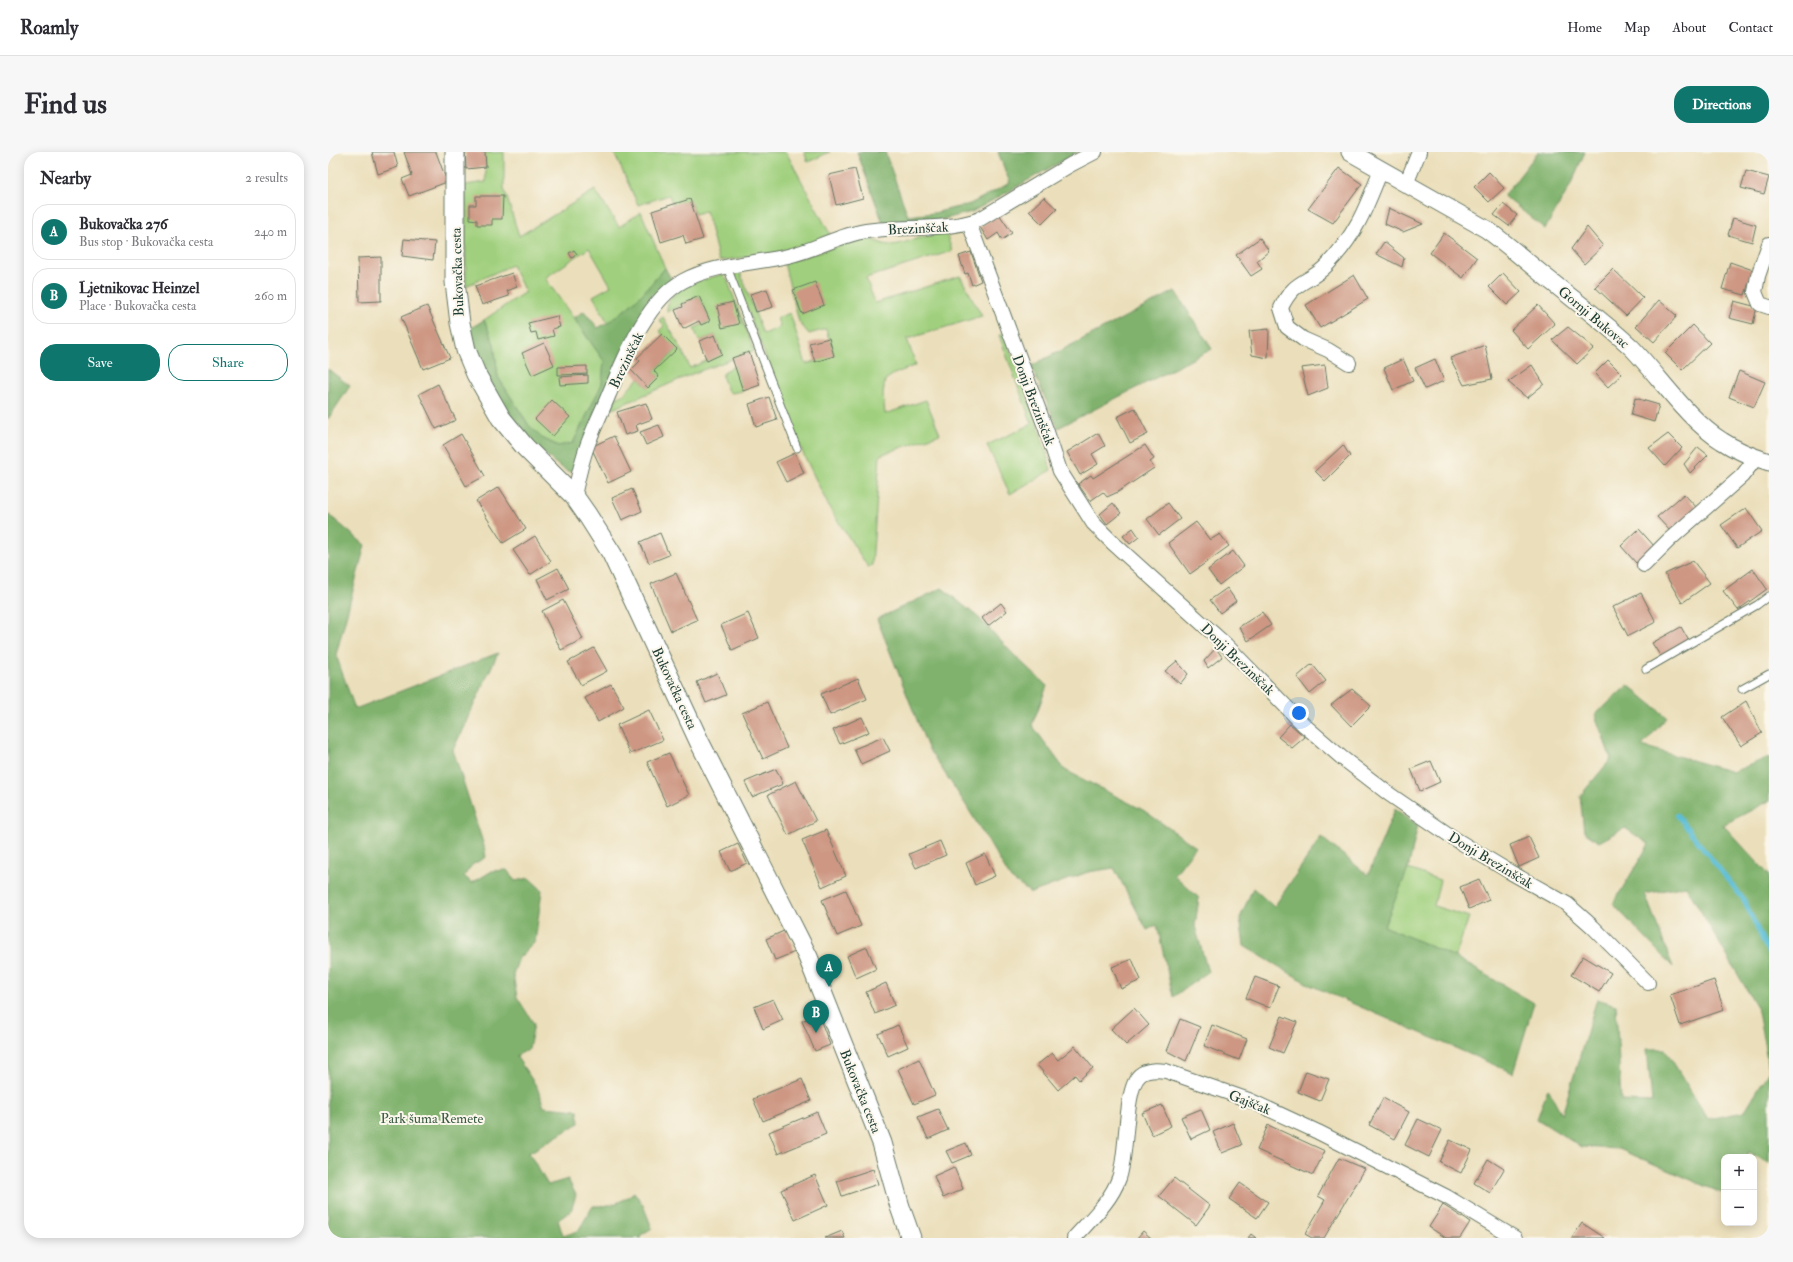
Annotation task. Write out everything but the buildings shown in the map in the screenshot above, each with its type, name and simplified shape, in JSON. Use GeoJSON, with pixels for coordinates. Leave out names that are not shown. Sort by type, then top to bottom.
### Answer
{"type":"FeatureCollection","features":[{"type":"Feature","properties":{"kind":"main road","name":"Bukovačka cesta"},"geometry":{"type":"LineString","coordinates":[[454,152],[455,282],[460,323],[466,350],[476,374],[501,418],[525,447],[574,496],[612,554],[699,741],[808,957],[882,1143],[900,1207],[911,1238]]}},
{"type":"Feature","properties":{"kind":"street","name":"Brezinščak"},"geometry":{"type":"LineString","coordinates":[[574,496],[588,442],[624,361],[646,320],[667,293],[681,282],[696,275],[727,267],[790,256],[855,233],[947,227],[969,223],[980,219],[1070,165],[1095,152]]}},
{"type":"Feature","properties":{"kind":"street","name":"Gornji Bukovac"},"geometry":{"type":"LineString","coordinates":[[1350,152],[1486,230],[1506,244],[1611,329],[1632,348],[1696,419],[1710,432],[1733,448],[1762,460]]}},
{"type":"Feature","properties":{"kind":"street"},"geometry":{"type":"LineString","coordinates":[[1406,184],[1419,152]]}},
{"type":"Feature","properties":{"kind":"street"},"geometry":{"type":"LineString","coordinates":[[1349,363],[1328,350],[1303,339],[1287,327],[1281,308],[1287,296],[1297,286],[1326,267],[1347,244],[1365,212],[1381,170]]}},
{"type":"Feature","properties":{"kind":"street","name":"Donji Brezinščak"},"geometry":{"type":"LineString","coordinates":[[969,223],[1060,470],[1093,523],[1113,543],[1226,645],[1304,725],[1341,757],[1389,794],[1455,839],[1567,904],[1588,922],[1648,983]]}},
{"type":"Feature","properties":{"kind":"street"},"geometry":{"type":"LineString","coordinates":[[1769,244],[1758,276],[1755,292],[1760,304],[1769,307]]}},
{"type":"Feature","properties":{"kind":"street"},"geometry":{"type":"LineString","coordinates":[[1644,565],[1669,540],[1762,460]]}},
{"type":"Feature","properties":{"kind":"street","name":"Gajščak"},"geometry":{"type":"LineString","coordinates":[[1074,1238],[1109,1198],[1120,1177],[1125,1151],[1130,1096],[1134,1081],[1141,1074],[1147,1071],[1157,1070],[1166,1071],[1249,1100],[1318,1132],[1447,1197],[1515,1238]]}},
{"type":"Feature","properties":{"kind":"lane"},"geometry":{"type":"LineString","coordinates":[[727,267],[797,448]]}},
{"type":"Feature","properties":{"kind":"lane"},"geometry":{"type":"LineString","coordinates":[[1646,669],[1757,605],[1769,596]]}},
{"type":"Feature","properties":{"kind":"lane"},"geometry":{"type":"LineString","coordinates":[[1742,689],[1769,674]]}},
{"type":"Feature","properties":{"kind":"green space"},"geometry":{"type":"Polygon","coordinates":[[[504,152],[504,188],[519,236],[595,190],[619,227],[641,212],[665,268],[637,300],[608,323],[593,296],[611,286],[589,248],[545,278],[604,361],[602,384],[573,443],[558,446],[542,438],[528,424],[498,377],[494,344],[484,320],[525,292],[512,265],[466,286],[465,185],[486,182],[485,153],[504,152]]]}},
{"type":"Feature","properties":{"kind":"green space"},"geometry":{"type":"Polygon","coordinates":[[[614,152],[786,152],[830,234],[793,250],[719,261],[706,211],[695,214],[690,199],[673,205],[669,195],[638,205],[614,152]]]}},
{"type":"Feature","properties":{"kind":"green space"},"geometry":{"type":"Polygon","coordinates":[[[804,152],[830,152],[808,162],[804,152]]]}},
{"type":"Feature","properties":{"kind":"green space"},"geometry":{"type":"Polygon","coordinates":[[[857,152],[885,152],[908,216],[934,213],[970,204],[1010,183],[998,152],[1078,152],[972,212],[936,221],[883,223],[857,152]]]}},
{"type":"Feature","properties":{"kind":"green space"},"geometry":{"type":"Polygon","coordinates":[[[1538,152],[1585,152],[1570,186],[1545,229],[1504,196],[1538,152]]]}},
{"type":"Feature","properties":{"kind":"green space"},"geometry":{"type":"Polygon","coordinates":[[[946,232],[952,251],[866,278],[875,303],[960,276],[982,316],[907,339],[916,365],[894,374],[885,380],[883,394],[885,414],[926,400],[940,434],[880,455],[872,565],[868,567],[830,509],[803,453],[735,277],[736,274],[740,272],[763,334],[780,327],[777,318],[790,313],[806,364],[834,355],[826,329],[809,334],[799,322],[784,263],[861,239],[869,239],[891,245],[946,232]]]}},
{"type":"Feature","properties":{"kind":"green space"},"geometry":{"type":"Polygon","coordinates":[[[665,268],[673,282],[648,307],[574,472],[567,471],[555,463],[535,445],[513,422],[482,368],[469,329],[484,320],[494,344],[498,377],[528,424],[542,438],[558,446],[573,443],[602,384],[604,361],[574,318],[584,311],[598,328],[626,309],[665,268]]]}},
{"type":"Feature","properties":{"kind":"green space"},"geometry":{"type":"Polygon","coordinates":[[[723,275],[727,279],[754,351],[692,374],[608,411],[616,398],[624,394],[639,378],[648,388],[659,377],[654,371],[677,350],[659,331],[664,326],[659,320],[663,317],[683,352],[690,368],[722,354],[715,335],[699,341],[694,328],[710,321],[699,296],[667,312],[668,304],[678,291],[686,286],[723,275]]]}},
{"type":"Feature","properties":{"kind":"green space"},"geometry":{"type":"Polygon","coordinates":[[[1175,291],[1212,349],[1058,428],[1031,366],[1175,291]]]}},
{"type":"Feature","properties":{"kind":"green space"},"geometry":{"type":"Polygon","coordinates":[[[1004,334],[1041,435],[1051,470],[1010,494],[987,445],[1032,424],[999,335],[1004,334]]]}},
{"type":"Feature","properties":{"kind":"green space"},"geometry":{"type":"Polygon","coordinates":[[[735,366],[743,391],[731,393],[728,391],[722,376],[725,371],[735,366]]]}},
{"type":"Feature","properties":{"kind":"green space"},"geometry":{"type":"Polygon","coordinates":[[[328,369],[350,386],[328,419],[328,369]]]}},
{"type":"Feature","properties":{"kind":"green space","name":"Park šuma Remete"},"geometry":{"type":"Polygon","coordinates":[[[328,514],[365,545],[336,655],[355,709],[498,653],[453,750],[484,846],[486,857],[472,865],[464,876],[472,883],[492,871],[507,870],[515,881],[529,878],[542,890],[535,942],[519,958],[513,974],[517,997],[534,1024],[529,1049],[516,1056],[537,1087],[544,1107],[578,1110],[579,1123],[529,1153],[548,1185],[568,1179],[576,1195],[571,1211],[558,1220],[563,1236],[578,1231],[593,1206],[615,1204],[634,1192],[643,1205],[652,1228],[640,1236],[641,1238],[328,1238],[328,514]]]}},
{"type":"Feature","properties":{"kind":"green space"},"geometry":{"type":"Polygon","coordinates":[[[942,588],[979,618],[1016,657],[1047,686],[1032,725],[1065,770],[1143,810],[1196,847],[1174,875],[1199,898],[1195,926],[1208,972],[1173,997],[1157,925],[1147,930],[1114,868],[1088,872],[1031,893],[1011,879],[964,802],[928,748],[877,619],[942,588]]]}},
{"type":"Feature","properties":{"kind":"green space"},"geometry":{"type":"Polygon","coordinates":[[[1628,685],[1667,717],[1642,746],[1733,772],[1769,757],[1769,801],[1723,825],[1769,875],[1769,1069],[1757,1007],[1686,886],[1645,894],[1673,967],[1613,904],[1649,844],[1625,828],[1599,842],[1584,832],[1580,796],[1611,759],[1595,715],[1628,685]]]}},
{"type":"Feature","properties":{"kind":"green space"},"geometry":{"type":"Polygon","coordinates":[[[1395,809],[1418,825],[1408,869],[1384,926],[1455,957],[1534,1003],[1513,1073],[1310,985],[1244,946],[1240,918],[1253,888],[1274,907],[1321,837],[1368,875],[1395,809]]]}},
{"type":"Feature","properties":{"kind":"green space"},"geometry":{"type":"Polygon","coordinates":[[[1408,869],[1440,880],[1434,906],[1469,917],[1455,957],[1384,926],[1408,869]]]}},
{"type":"Feature","properties":{"kind":"green space"},"geometry":{"type":"Polygon","coordinates":[[[1597,999],[1616,1005],[1621,1101],[1652,1102],[1647,1049],[1665,1049],[1708,1119],[1744,1112],[1769,1071],[1769,1163],[1757,1157],[1757,1154],[1748,1152],[1747,1154],[1721,1154],[1721,1193],[1619,1149],[1581,1147],[1537,1119],[1548,1088],[1562,1115],[1597,999]]]}},
{"type":"Feature","properties":{"kind":"waterway"},"geometry":{"type":"LineString","coordinates":[[1677,815],[1744,900],[1769,954]]}},
{"type":"Feature","properties":{"kind":"place","name":"Bukovačka 276"},"geometry":{"type":"Point","coordinates":[829,987]}},
{"type":"Feature","properties":{"kind":"place","name":"Ljetnikovac Heinzel"},"geometry":{"type":"Point","coordinates":[816,1033]}}]}
